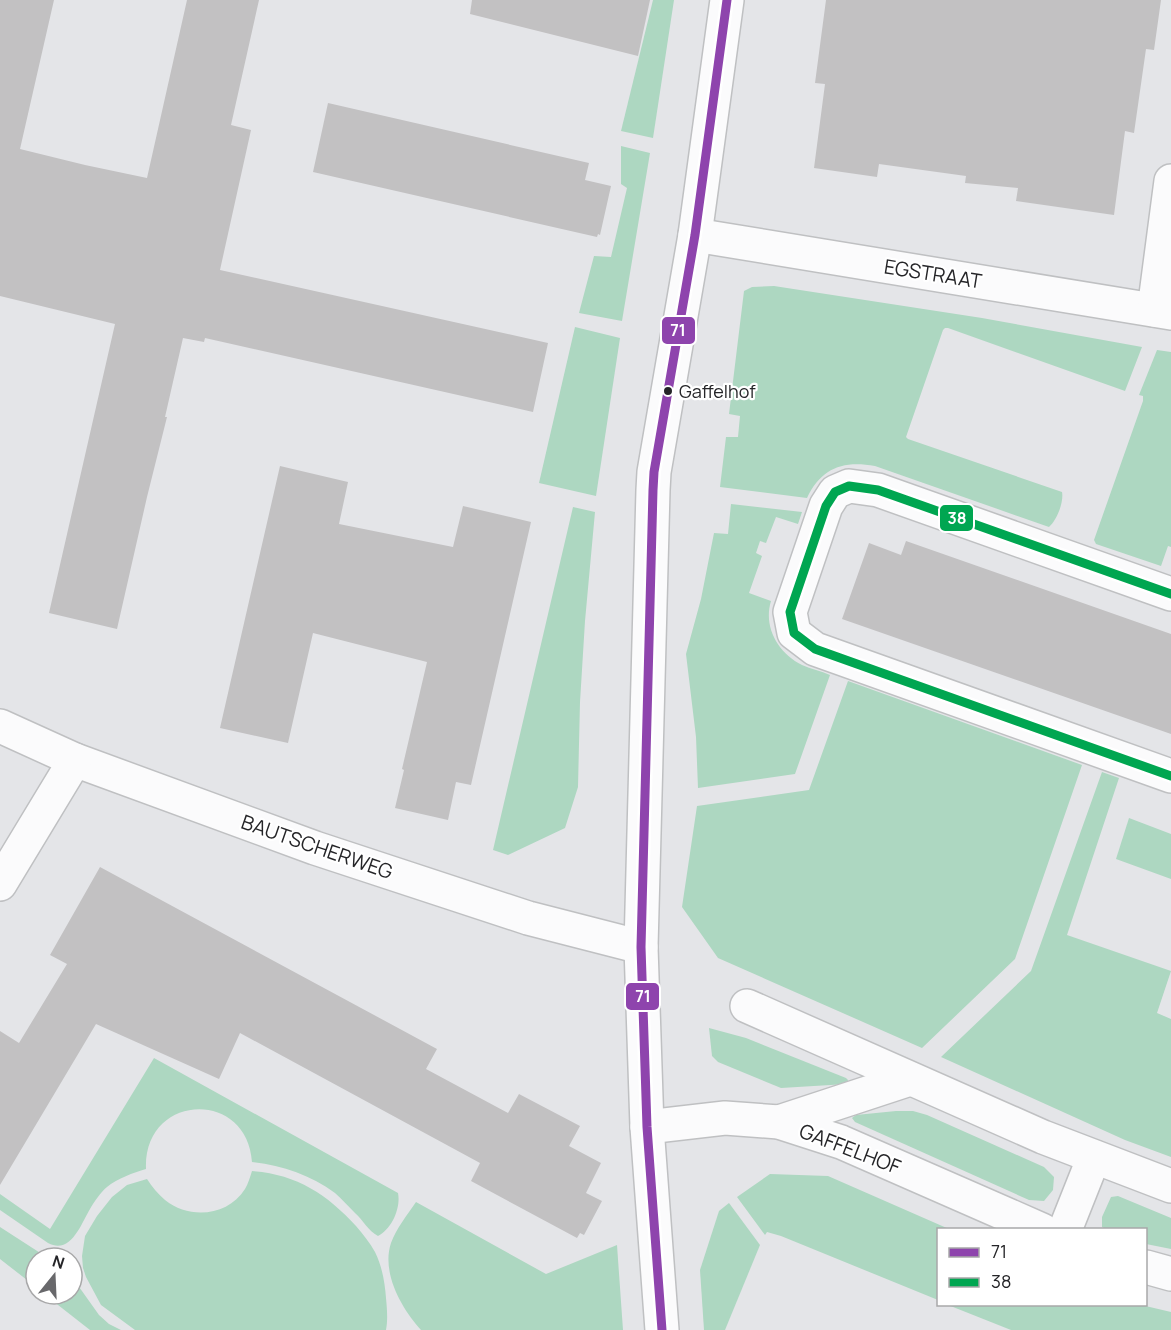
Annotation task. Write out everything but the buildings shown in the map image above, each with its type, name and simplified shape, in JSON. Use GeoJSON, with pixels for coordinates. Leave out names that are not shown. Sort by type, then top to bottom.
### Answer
{"type":"FeatureCollection","features":[{"type":"Feature","properties":{"kind":"street"},"geometry":{"type":"LineString","coordinates":[[662,1330],[646,1127],[641,947],[654,472],[695,235],[727,0]]}},
{"type":"Feature","properties":{"kind":"street"},"geometry":{"type":"LineString","coordinates":[[1162,312],[1171,181]]}},
{"type":"Feature","properties":{"kind":"street","name":"EGSTRAAT"},"geometry":{"type":"LineString","coordinates":[[695,235],[1162,312]]}},
{"type":"Feature","properties":{"kind":"street"},"geometry":{"type":"LineString","coordinates":[[1171,594],[878,490],[849,486],[835,492],[826,506],[789,612],[794,633],[815,649],[1171,776]]}},
{"type":"Feature","properties":{"kind":"street","name":"BAUTSCHERWEG"},"geometry":{"type":"LineString","coordinates":[[0,726],[75,760],[326,852],[528,918],[641,947]]}},
{"type":"Feature","properties":{"kind":"street"},"geometry":{"type":"LineString","coordinates":[[0,884],[75,760]]}},
{"type":"Feature","properties":{"kind":"street"},"geometry":{"type":"LineString","coordinates":[[747,1006],[1043,1137],[1171,1186]]}},
{"type":"Feature","properties":{"kind":"street"},"geometry":{"type":"LineString","coordinates":[[779,1122],[910,1079]]}},
{"type":"Feature","properties":{"kind":"street","name":"GAFFELHOF"},"geometry":{"type":"LineString","coordinates":[[646,1127],[725,1118],[779,1122],[841,1142],[1037,1228]]}},
{"type":"Feature","properties":{"kind":"street"},"geometry":{"type":"LineString","coordinates":[[1066,1228],[1094,1157]]}},
{"type":"Feature","properties":{"kind":"street"},"geometry":{"type":"LineString","coordinates":[[1147,1268],[1171,1274]]}},
{"type":"Feature","properties":{"kind":"green space"},"geometry":{"type":"Polygon","coordinates":[[[653,0],[674,0],[653,138],[621,131],[653,0]]]}},
{"type":"Feature","properties":{"kind":"green space"},"geometry":{"type":"Polygon","coordinates":[[[621,146],[650,153],[622,321],[579,313],[594,256],[611,257],[627,188],[621,184],[621,146]]]}},
{"type":"Feature","properties":{"kind":"green space"},"geometry":{"type":"Polygon","coordinates":[[[774,286],[982,318],[1142,347],[1125,391],[948,328],[943,330],[906,437],[1062,492],[1059,511],[1049,527],[875,466],[863,464],[843,466],[826,473],[819,479],[807,498],[720,487],[726,437],[738,437],[740,416],[729,414],[744,291],[752,287],[774,286]]]}},
{"type":"Feature","properties":{"kind":"green space"},"geometry":{"type":"Polygon","coordinates":[[[575,327],[620,338],[596,496],[539,483],[575,327]]]}},
{"type":"Feature","properties":{"kind":"green space"},"geometry":{"type":"Polygon","coordinates":[[[1157,350],[1171,352],[1171,547],[1168,546],[1161,566],[1096,544],[1094,540],[1143,401],[1143,396],[1139,395],[1157,350]]]}},
{"type":"Feature","properties":{"kind":"green space"},"geometry":{"type":"Polygon","coordinates":[[[731,504],[802,512],[798,524],[776,517],[766,543],[760,541],[756,553],[762,556],[749,593],[771,601],[769,620],[771,630],[786,654],[802,665],[830,675],[795,774],[698,788],[696,737],[686,654],[701,599],[714,533],[728,534],[731,504]]]}},
{"type":"Feature","properties":{"kind":"green space"},"geometry":{"type":"Polygon","coordinates":[[[573,507],[595,512],[585,621],[578,787],[565,828],[508,855],[493,850],[573,507]]]}},
{"type":"Feature","properties":{"kind":"green space"},"geometry":{"type":"Polygon","coordinates":[[[848,681],[1082,765],[1015,959],[922,1048],[718,958],[682,907],[697,806],[809,790],[848,681]]]}},
{"type":"Feature","properties":{"kind":"green space"},"geometry":{"type":"Polygon","coordinates":[[[1102,772],[1119,778],[1067,935],[1171,971],[1157,1013],[1171,1019],[1171,1157],[1125,1140],[941,1057],[1031,971],[1102,772]]]}},
{"type":"Feature","properties":{"kind":"green space"},"geometry":{"type":"Polygon","coordinates":[[[1129,818],[1171,834],[1171,879],[1116,859],[1129,818]]]}},
{"type":"Feature","properties":{"kind":"green space"},"geometry":{"type":"Polygon","coordinates":[[[709,1028],[746,1038],[846,1078],[847,1084],[781,1088],[718,1062],[712,1056],[709,1028]]]}},
{"type":"Feature","properties":{"kind":"green space"},"geometry":{"type":"Polygon","coordinates":[[[154,1058],[398,1193],[399,1199],[394,1218],[378,1236],[338,1195],[316,1181],[295,1172],[252,1162],[246,1138],[233,1121],[215,1112],[196,1109],[177,1114],[161,1125],[149,1144],[146,1169],[121,1178],[107,1187],[94,1203],[79,1230],[63,1245],[56,1246],[48,1243],[0,1210],[0,1194],[50,1229],[154,1058]]]}},
{"type":"Feature","properties":{"kind":"green space"},"geometry":{"type":"Polygon","coordinates":[[[913,1111],[927,1115],[1044,1167],[1054,1177],[1053,1190],[1044,1201],[1029,1200],[855,1122],[852,1118],[856,1115],[913,1111]]]}},
{"type":"Feature","properties":{"kind":"green space"},"geometry":{"type":"Polygon","coordinates":[[[252,1171],[283,1176],[297,1181],[334,1204],[359,1229],[375,1252],[381,1269],[387,1306],[386,1330],[135,1330],[101,1305],[84,1271],[84,1246],[85,1236],[112,1197],[127,1185],[147,1179],[165,1200],[175,1206],[186,1211],[208,1212],[229,1205],[246,1187],[252,1171]]]}},
{"type":"Feature","properties":{"kind":"green space"},"geometry":{"type":"Polygon","coordinates":[[[770,1174],[828,1176],[947,1228],[937,1228],[937,1300],[781,1236],[767,1232],[765,1235],[737,1197],[770,1174]]]}},
{"type":"Feature","properties":{"kind":"green space"},"geometry":{"type":"Polygon","coordinates":[[[1118,1196],[1171,1218],[1171,1249],[1147,1244],[1147,1228],[1102,1227],[1102,1217],[1111,1197],[1118,1196]]]}},
{"type":"Feature","properties":{"kind":"green space"},"geometry":{"type":"Polygon","coordinates":[[[416,1202],[546,1274],[617,1245],[623,1330],[421,1330],[407,1312],[395,1290],[389,1266],[393,1238],[416,1202]]]}},
{"type":"Feature","properties":{"kind":"green space"},"geometry":{"type":"Polygon","coordinates":[[[729,1203],[760,1245],[725,1330],[704,1330],[700,1270],[719,1211],[729,1203]]]}},
{"type":"Feature","properties":{"kind":"green space"},"geometry":{"type":"Polygon","coordinates":[[[0,1227],[29,1246],[24,1246],[24,1278],[0,1259],[0,1227]]]}},
{"type":"Feature","properties":{"kind":"green space"},"geometry":{"type":"Polygon","coordinates":[[[84,1294],[99,1315],[109,1324],[121,1330],[90,1330],[59,1306],[84,1306],[84,1294]]]}},
{"type":"Feature","properties":{"kind":"green space"},"geometry":{"type":"Polygon","coordinates":[[[951,1306],[1146,1306],[1171,1312],[1171,1330],[1011,1330],[951,1306]]]}},
{"type":"Feature","properties":{"kind":"transit line","name":"71"},"geometry":{"type":"LineString","coordinates":[[662,1330],[647,1127],[641,947],[653,490],[654,472],[695,235],[727,0]]}},
{"type":"Feature","properties":{"kind":"transit line","name":"38"},"geometry":{"type":"LineString","coordinates":[[1171,594],[878,490],[849,486],[835,492],[826,506],[790,612],[794,633],[815,649],[1171,776]]}},
{"type":"Feature","properties":{"kind":"place","name":"Gaffelhof"},"geometry":{"type":"Point","coordinates":[668,391]}}]}
